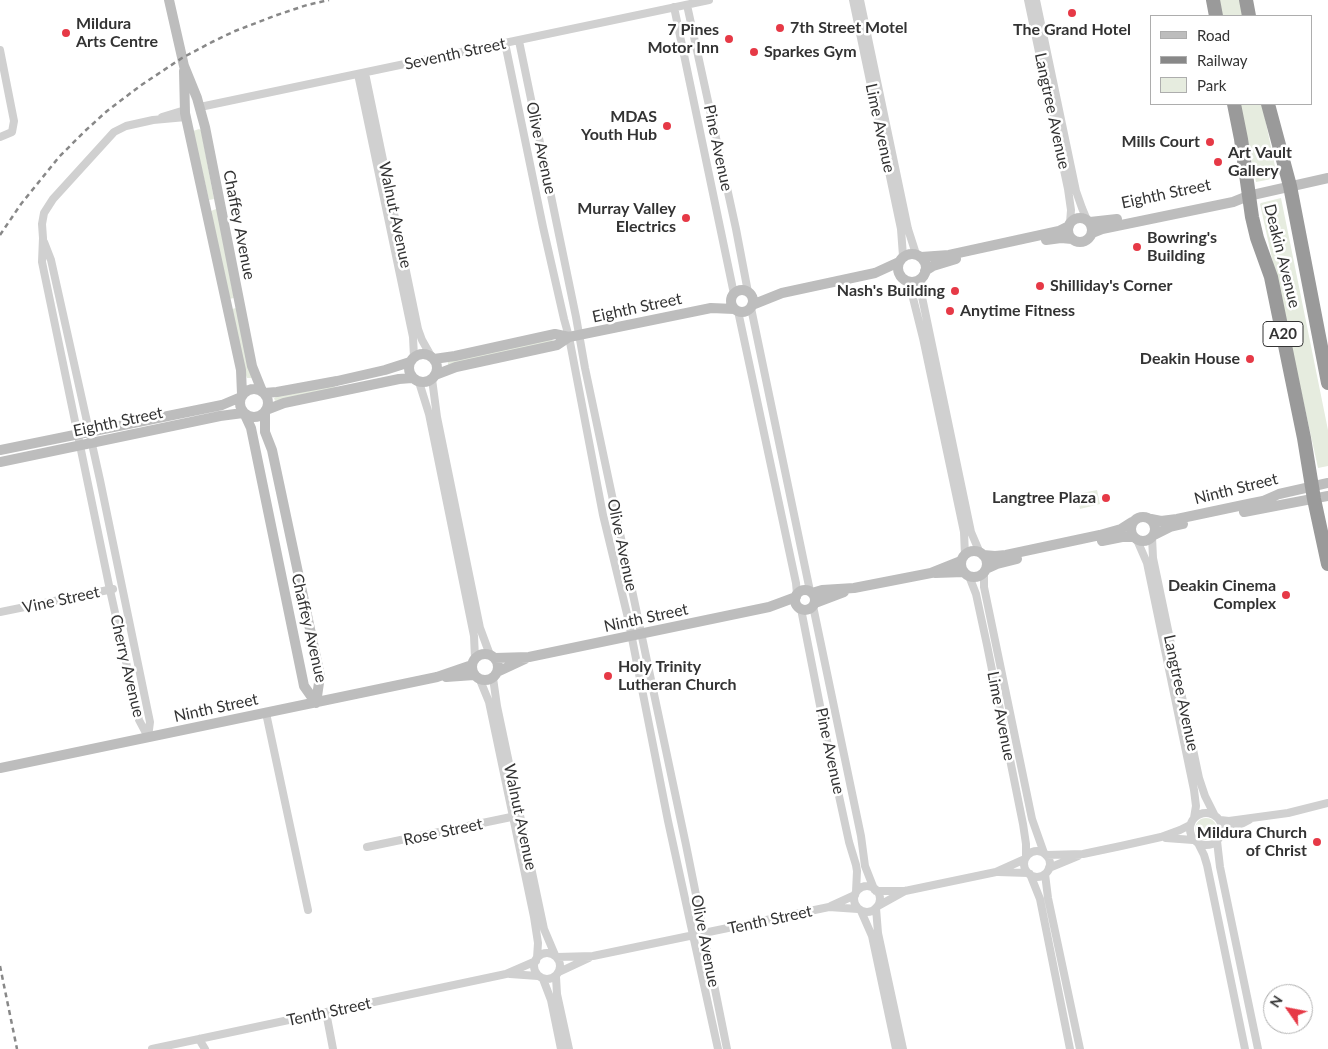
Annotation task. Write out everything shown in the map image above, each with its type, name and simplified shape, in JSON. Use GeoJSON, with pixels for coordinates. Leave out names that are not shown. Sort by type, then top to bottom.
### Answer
{"type":"FeatureCollection","features":[{"type":"Feature","properties":{"kind":"highway"},"geometry":{"type":"LineString","coordinates":[[1213,0],[1216,15]]}},
{"type":"Feature","properties":{"kind":"highway"},"geometry":{"type":"LineString","coordinates":[[1246,0],[1249,15]]}},
{"type":"Feature","properties":{"kind":"highway","name":"Deakin Avenue"},"geometry":{"type":"LineString","coordinates":[[1234,105],[1241,139],[1248,196],[1257,238],[1271,276],[1304,438],[1318,494],[1328,564]]}},
{"type":"Feature","properties":{"kind":"highway","name":"Deakin Avenue"},"geometry":{"type":"LineString","coordinates":[[1268,105],[1290,186],[1328,383]]}},
{"type":"Feature","properties":{"kind":"street","name":"Chaffey Avenue"},"geometry":{"type":"LineString","coordinates":[[169,0],[184,66],[200,107],[205,127],[252,366],[263,392]]}},
{"type":"Feature","properties":{"kind":"street","name":"Seventh Street"},"geometry":{"type":"LineString","coordinates":[[200,107],[709,0]]}},
{"type":"Feature","properties":{"kind":"street","name":"Lime Avenue"},"geometry":{"type":"LineString","coordinates":[[852,0],[901,229],[901,259]]}},
{"type":"Feature","properties":{"kind":"street","name":"Lime Avenue"},"geometry":{"type":"LineString","coordinates":[[860,0],[908,229],[918,255]]}},
{"type":"Feature","properties":{"kind":"street","name":"Langtree Avenue"},"geometry":{"type":"LineString","coordinates":[[1028,0],[1068,189],[1071,210],[1070,224]]}},
{"type":"Feature","properties":{"kind":"street","name":"Langtree Avenue"},"geometry":{"type":"LineString","coordinates":[[1036,0],[1076,191],[1089,221]]}},
{"type":"Feature","properties":{"kind":"street","name":"Pine Avenue"},"geometry":{"type":"LineString","coordinates":[[687,5],[749,293]]}},
{"type":"Feature","properties":{"kind":"street","name":"Pine Avenue"},"geometry":{"type":"LineString","coordinates":[[674,7],[733,295]]}},
{"type":"Feature","properties":{"kind":"street"},"geometry":{"type":"LineString","coordinates":[[678,26],[691,24]]}},
{"type":"Feature","properties":{"kind":"street","name":"Olive Avenue"},"geometry":{"type":"LineString","coordinates":[[519,40],[574,336],[603,514],[636,635],[704,933],[727,1049]]}},
{"type":"Feature","properties":{"kind":"street","name":"Olive Avenue"},"geometry":{"type":"LineString","coordinates":[[506,43],[543,227],[564,319],[574,336],[585,368],[636,635],[668,821],[718,1049]]}},
{"type":"Feature","properties":{"kind":"street"},"geometry":{"type":"LineString","coordinates":[[0,50],[14,121],[13,130],[0,136]]}},
{"type":"Feature","properties":{"kind":"street","name":"Chaffey Avenue"},"geometry":{"type":"LineString","coordinates":[[184,66],[185,114],[241,370],[242,396]]}},
{"type":"Feature","properties":{"kind":"street","name":"Walnut Avenue"},"geometry":{"type":"LineString","coordinates":[[361,73],[418,329],[432,357]]}},
{"type":"Feature","properties":{"kind":"street","name":"Walnut Avenue"},"geometry":{"type":"LineString","coordinates":[[361,73],[413,337],[412,360]]}},
{"type":"Feature","properties":{"kind":"street"},"geometry":{"type":"LineString","coordinates":[[185,114],[200,107]]}},
{"type":"Feature","properties":{"kind":"street","name":"Cherry Avenue"},"geometry":{"type":"LineString","coordinates":[[148,738],[139,720],[110,590],[42,262],[42,217],[53,198],[108,138],[120,128],[185,114]]}},
{"type":"Feature","properties":{"kind":"street","name":"Eighth Street"},"geometry":{"type":"LineString","coordinates":[[1092,233],[1234,202],[1248,196],[1328,178]]}},
{"type":"Feature","properties":{"kind":"street","name":"Eighth Street"},"geometry":{"type":"LineString","coordinates":[[1089,221],[1115,220],[1232,196],[1248,196]]}},
{"type":"Feature","properties":{"kind":"street"},"geometry":{"type":"LineString","coordinates":[[206,206],[220,203]]}},
{"type":"Feature","properties":{"kind":"street"},"geometry":{"type":"LineString","coordinates":[[782,293],[749,293],[742,290],[733,295],[732,303],[736,310],[743,312],[782,293],[875,273],[911,253],[918,255],[949,255],[1059,231],[1076,218],[1084,218],[1089,221],[1093,229],[1088,239],[1082,242],[1061,238],[948,261],[933,266],[917,281],[875,273]]}},
{"type":"Feature","properties":{"kind":"street"},"geometry":{"type":"LineString","coordinates":[[1070,224],[1068,233],[1072,239]]}},
{"type":"Feature","properties":{"kind":"street","name":"Cherry Avenue"},"geometry":{"type":"LineString","coordinates":[[43,238],[51,260],[90,432],[150,722],[148,738]]}},
{"type":"Feature","properties":{"kind":"street"},"geometry":{"type":"LineString","coordinates":[[918,255],[925,263],[922,297],[971,532],[981,554],[987,561],[985,571]]}},
{"type":"Feature","properties":{"kind":"street"},"geometry":{"type":"LineString","coordinates":[[901,259],[898,269],[905,279],[923,338],[964,532],[962,569],[966,574]]}},
{"type":"Feature","properties":{"kind":"street"},"geometry":{"type":"LineString","coordinates":[[731,280],[745,277]]}},
{"type":"Feature","properties":{"kind":"street"},"geometry":{"type":"LineString","coordinates":[[749,293],[753,299],[752,306],[793,510],[811,592],[815,597],[814,605]]}},
{"type":"Feature","properties":{"kind":"street","name":"Eighth Street"},"geometry":{"type":"LineString","coordinates":[[711,308],[733,295]]}},
{"type":"Feature","properties":{"kind":"street"},"geometry":{"type":"LineString","coordinates":[[227,306],[240,303]]}},
{"type":"Feature","properties":{"kind":"street","name":"Eighth Street"},"geometry":{"type":"LineString","coordinates":[[434,377],[456,367],[557,345],[574,336],[711,308],[736,310]]}},
{"type":"Feature","properties":{"kind":"street","name":"Pine Avenue"},"geometry":{"type":"LineString","coordinates":[[736,310],[781,512],[849,842],[858,871],[856,894]]}},
{"type":"Feature","properties":{"kind":"street","name":"Eighth Street"},"geometry":{"type":"LineString","coordinates":[[432,357],[455,356],[555,334],[574,336]]}},
{"type":"Feature","properties":{"kind":"street"},"geometry":{"type":"LineString","coordinates":[[412,360],[409,370],[415,380],[429,414],[472,627],[475,644],[472,672],[477,678],[487,680],[495,675],[498,665],[480,628],[437,417],[434,377],[437,366],[432,357],[422,354],[412,360],[385,370],[277,392],[263,392],[254,389],[246,391],[242,396],[240,405],[244,414],[258,417],[284,403],[399,379],[415,380],[423,382],[434,377]]}},
{"type":"Feature","properties":{"kind":"street"},"geometry":{"type":"LineString","coordinates":[[263,392],[268,401],[266,411]]}},
{"type":"Feature","properties":{"kind":"street","name":"Eighth Street"},"geometry":{"type":"LineString","coordinates":[[0,450],[222,405],[242,396]]}},
{"type":"Feature","properties":{"kind":"street","name":"Chaffey Avenue"},"geometry":{"type":"LineString","coordinates":[[266,411],[265,432],[272,450],[320,676],[316,702]]}},
{"type":"Feature","properties":{"kind":"street","name":"Chaffey Avenue"},"geometry":{"type":"LineString","coordinates":[[244,414],[250,428],[267,505],[303,682],[316,702]]}},
{"type":"Feature","properties":{"kind":"street","name":"Eighth Street"},"geometry":{"type":"LineString","coordinates":[[0,462],[220,416],[244,414]]}},
{"type":"Feature","properties":{"kind":"street","name":"Ninth Street"},"geometry":{"type":"LineString","coordinates":[[1153,536],[1180,524],[1318,494],[1328,482]]}},
{"type":"Feature","properties":{"kind":"street","name":"Ninth Street"},"geometry":{"type":"LineString","coordinates":[[1151,519],[1161,521],[1177,519],[1255,502],[1279,494],[1318,494]]}},
{"type":"Feature","properties":{"kind":"street"},"geometry":{"type":"LineString","coordinates":[[267,505],[283,502]]}},
{"type":"Feature","properties":{"kind":"street"},"geometry":{"type":"LineString","coordinates":[[781,512],[793,510]]}},
{"type":"Feature","properties":{"kind":"street"},"geometry":{"type":"LineString","coordinates":[[854,588],[814,605],[807,610],[798,601],[805,590],[811,592],[854,588],[931,572],[972,552],[995,556],[1006,555],[1100,535],[1121,529],[1141,517],[1151,519],[1155,526],[1153,536],[1145,541],[1135,538],[1108,539],[1014,559],[997,564],[976,577],[966,574],[931,572]]}},
{"type":"Feature","properties":{"kind":"street"},"geometry":{"type":"LineString","coordinates":[[1132,522],[1130,530],[1135,538]]}},
{"type":"Feature","properties":{"kind":"street","name":"Langtree Avenue"},"geometry":{"type":"LineString","coordinates":[[1153,536],[1153,558],[1199,778],[1205,796],[1217,818]]}},
{"type":"Feature","properties":{"kind":"street","name":"Langtree Avenue"},"geometry":{"type":"LineString","coordinates":[[1135,538],[1147,563],[1193,782],[1195,798],[1192,821]]}},
{"type":"Feature","properties":{"kind":"street","name":"Lime Avenue"},"geometry":{"type":"LineString","coordinates":[[985,571],[984,587],[1032,819],[1045,854]]}},
{"type":"Feature","properties":{"kind":"street","name":"Lime Avenue"},"geometry":{"type":"LineString","coordinates":[[966,574],[976,594],[986,638],[1023,824],[1026,844],[1025,858]]}},
{"type":"Feature","properties":{"kind":"street","name":"Vine Street"},"geometry":{"type":"LineString","coordinates":[[0,612],[122,587]]}},
{"type":"Feature","properties":{"kind":"street","name":"Ninth Street"},"geometry":{"type":"LineString","coordinates":[[492,656],[529,657],[798,601]]}},
{"type":"Feature","properties":{"kind":"street"},"geometry":{"type":"LineString","coordinates":[[288,608],[304,604]]}},
{"type":"Feature","properties":{"kind":"street","name":"Pine Avenue"},"geometry":{"type":"LineString","coordinates":[[814,605],[861,836],[865,866],[875,890]]}},
{"type":"Feature","properties":{"kind":"street"},"geometry":{"type":"LineString","coordinates":[[473,662],[482,654],[492,656]]}},
{"type":"Feature","properties":{"kind":"street","name":"Ninth Street"},"geometry":{"type":"LineString","coordinates":[[495,675],[529,657]]}},
{"type":"Feature","properties":{"kind":"street","name":"Ninth Street"},"geometry":{"type":"LineString","coordinates":[[0,768],[437,677],[473,662]]}},
{"type":"Feature","properties":{"kind":"street","name":"Walnut Avenue"},"geometry":{"type":"LineString","coordinates":[[495,675],[497,706],[538,943],[537,959]]}},
{"type":"Feature","properties":{"kind":"street","name":"Ninth Street"},"geometry":{"type":"LineString","coordinates":[[437,677],[477,678]]}},
{"type":"Feature","properties":{"kind":"street","name":"Walnut Avenue"},"geometry":{"type":"LineString","coordinates":[[477,678],[489,702],[544,929],[556,956]]}},
{"type":"Feature","properties":{"kind":"street"},"geometry":{"type":"LineString","coordinates":[[266,713],[308,910]]}},
{"type":"Feature","properties":{"kind":"street"},"geometry":{"type":"LineString","coordinates":[[823,718],[836,716]]}},
{"type":"Feature","properties":{"kind":"street"},"geometry":{"type":"LineString","coordinates":[[1045,854],[1082,854],[1161,837],[1180,830],[1197,815],[1206,813],[1217,818],[1253,818],[1288,813],[1328,803]]}},
{"type":"Feature","properties":{"kind":"street","name":"Rose Street"},"geometry":{"type":"LineString","coordinates":[[367,847],[516,816]]}},
{"type":"Feature","properties":{"kind":"street"},"geometry":{"type":"LineString","coordinates":[[1217,818],[1222,829],[1219,838],[1220,867],[1258,1049]]}},
{"type":"Feature","properties":{"kind":"street"},"geometry":{"type":"LineString","coordinates":[[1161,837],[1196,842],[1209,846],[1253,818]]}},
{"type":"Feature","properties":{"kind":"street"},"geometry":{"type":"LineString","coordinates":[[1192,821],[1190,835],[1204,855],[1207,865],[1245,1049]]}},
{"type":"Feature","properties":{"kind":"street"},"geometry":{"type":"LineString","coordinates":[[875,890],[904,891],[996,872],[1025,858],[1032,851],[1040,851],[1045,854],[1049,861],[1047,871],[1048,898],[1080,1049]]}},
{"type":"Feature","properties":{"kind":"street"},"geometry":{"type":"LineString","coordinates":[[996,872],[1037,876],[1082,854]]}},
{"type":"Feature","properties":{"kind":"street"},"geometry":{"type":"LineString","coordinates":[[1025,858],[1024,866],[1040,899],[1070,1049]]}},
{"type":"Feature","properties":{"kind":"street"},"geometry":{"type":"LineString","coordinates":[[896,1049],[872,936],[855,902],[856,894],[863,887],[871,887],[880,898],[877,907],[878,932],[903,1049]]}},
{"type":"Feature","properties":{"kind":"street"},"geometry":{"type":"LineString","coordinates":[[860,910],[869,912],[904,891]]}},
{"type":"Feature","properties":{"kind":"street","name":"Tenth Street"},"geometry":{"type":"LineString","coordinates":[[556,956],[593,956],[829,907],[856,894]]}},
{"type":"Feature","properties":{"kind":"street","name":"Tenth Street"},"geometry":{"type":"LineString","coordinates":[[829,907],[860,910]]}},
{"type":"Feature","properties":{"kind":"street"},"geometry":{"type":"LineString","coordinates":[[561,1049],[551,1000],[534,968],[540,955],[548,953],[556,956],[560,964],[557,994],[569,1049]]}},
{"type":"Feature","properties":{"kind":"street","name":"Tenth Street"},"geometry":{"type":"LineString","coordinates":[[558,974],[593,956]]}},
{"type":"Feature","properties":{"kind":"street","name":"Tenth Street"},"geometry":{"type":"LineString","coordinates":[[152,1049],[506,974],[537,959]]}},
{"type":"Feature","properties":{"kind":"street","name":"Tenth Street"},"geometry":{"type":"LineString","coordinates":[[506,974],[540,977]]}},
{"type":"Feature","properties":{"kind":"street"},"geometry":{"type":"LineString","coordinates":[[540,977],[549,980],[558,974]]}},
{"type":"Feature","properties":{"kind":"street"},"geometry":{"type":"LineString","coordinates":[[326,1012],[333,1049]]}},
{"type":"Feature","properties":{"kind":"street"},"geometry":{"type":"LineString","coordinates":[[200,1039],[200,1049]]}},
{"type":"Feature","properties":{"kind":"street"},"geometry":{"type":"LineString","coordinates":[[200,1039],[205,1049]]}},
{"type":"Feature","properties":{"kind":"green space"},"geometry":{"type":"Polygon","coordinates":[[[1217,0],[1241,0],[1244,15],[1220,15],[1217,0]]]}},
{"type":"Feature","properties":{"kind":"green space"},"geometry":{"type":"Polygon","coordinates":[[[1239,105],[1262,105],[1277,178],[1256,182],[1239,105]]]}},
{"type":"Feature","properties":{"kind":"green space"},"geometry":{"type":"Polygon","coordinates":[[[201,130],[214,199],[209,200],[193,131],[201,130]]]}},
{"type":"Feature","properties":{"kind":"green space"},"geometry":{"type":"Polygon","coordinates":[[[1281,198],[1328,430],[1328,466],[1318,468],[1260,204],[1281,198]]]}},
{"type":"Feature","properties":{"kind":"green space"},"geometry":{"type":"Polygon","coordinates":[[[216,209],[234,298],[229,299],[211,211],[216,209]]]}},
{"type":"Feature","properties":{"kind":"green space"},"geometry":{"type":"Polygon","coordinates":[[[236,308],[251,378],[247,378],[244,369],[232,309],[236,308]]]}},
{"type":"Feature","properties":{"kind":"green space"},"geometry":{"type":"Polygon","coordinates":[[[552,338],[553,343],[448,365],[448,362],[552,338]]]}},
{"type":"Feature","properties":{"kind":"green space"},"geometry":{"type":"Polygon","coordinates":[[[334,384],[335,388],[275,401],[274,398],[276,397],[334,384]]]}},
{"type":"Feature","properties":{"kind":"green space"},"geometry":{"type":"Polygon","coordinates":[[[1097,490],[1100,504],[1080,509],[1077,494],[1097,490]]]}},
{"type":"Feature","properties":{"kind":"green space"},"geometry":{"type":"Polygon","coordinates":[[[1206,818],[1214,821],[1217,829],[1214,837],[1206,840],[1198,837],[1195,829],[1198,821],[1206,818]]]}},
{"type":"Feature","properties":{"kind":"railway"},"geometry":{"type":"LineString","coordinates":[[0,235],[21,204],[59,157],[107,111],[140,86],[182,58],[235,31],[307,5],[329,0]]}},
{"type":"Feature","properties":{"kind":"railway"},"geometry":{"type":"LineString","coordinates":[[0,966],[17,1049]]}},
{"type":"Feature","properties":{"kind":"place","name":"The Grand Hotel"},"geometry":{"type":"Point","coordinates":[1072,13]}},
{"type":"Feature","properties":{"kind":"place","name":"7th Street Motel"},"geometry":{"type":"Point","coordinates":[780,28]}},
{"type":"Feature","properties":{"kind":"place","name":"Mildura Arts Centre"},"geometry":{"type":"Point","coordinates":[66,33]}},
{"type":"Feature","properties":{"kind":"place","name":"7 Pines Motor Inn"},"geometry":{"type":"Point","coordinates":[729,39]}},
{"type":"Feature","properties":{"kind":"place","name":"Sparkes Gym"},"geometry":{"type":"Point","coordinates":[754,52]}},
{"type":"Feature","properties":{"kind":"place","name":"MDAS Youth Hub"},"geometry":{"type":"Point","coordinates":[667,126]}},
{"type":"Feature","properties":{"kind":"place","name":"Mills Court"},"geometry":{"type":"Point","coordinates":[1210,142]}},
{"type":"Feature","properties":{"kind":"place","name":"Art Vault Gallery"},"geometry":{"type":"Point","coordinates":[1218,162]}},
{"type":"Feature","properties":{"kind":"place","name":"Murray Valley Electrics"},"geometry":{"type":"Point","coordinates":[686,218]}},
{"type":"Feature","properties":{"kind":"place","name":"Bowring's Building"},"geometry":{"type":"Point","coordinates":[1137,247]}},
{"type":"Feature","properties":{"kind":"place","name":"Shilliday's Corner"},"geometry":{"type":"Point","coordinates":[1040,286]}},
{"type":"Feature","properties":{"kind":"place","name":"Nash's Building"},"geometry":{"type":"Point","coordinates":[955,291]}},
{"type":"Feature","properties":{"kind":"place","name":"Anytime Fitness"},"geometry":{"type":"Point","coordinates":[950,311]}},
{"type":"Feature","properties":{"kind":"place","name":"Deakin House"},"geometry":{"type":"Point","coordinates":[1250,359]}},
{"type":"Feature","properties":{"kind":"place","name":"Langtree Plaza"},"geometry":{"type":"Point","coordinates":[1106,498]}},
{"type":"Feature","properties":{"kind":"place","name":"Deakin Cinema Complex"},"geometry":{"type":"Point","coordinates":[1286,595]}},
{"type":"Feature","properties":{"kind":"place","name":"Holy Trinity Lutheran Church"},"geometry":{"type":"Point","coordinates":[608,676]}},
{"type":"Feature","properties":{"kind":"place","name":"Mildura Church of Christ"},"geometry":{"type":"Point","coordinates":[1317,842]}}]}
